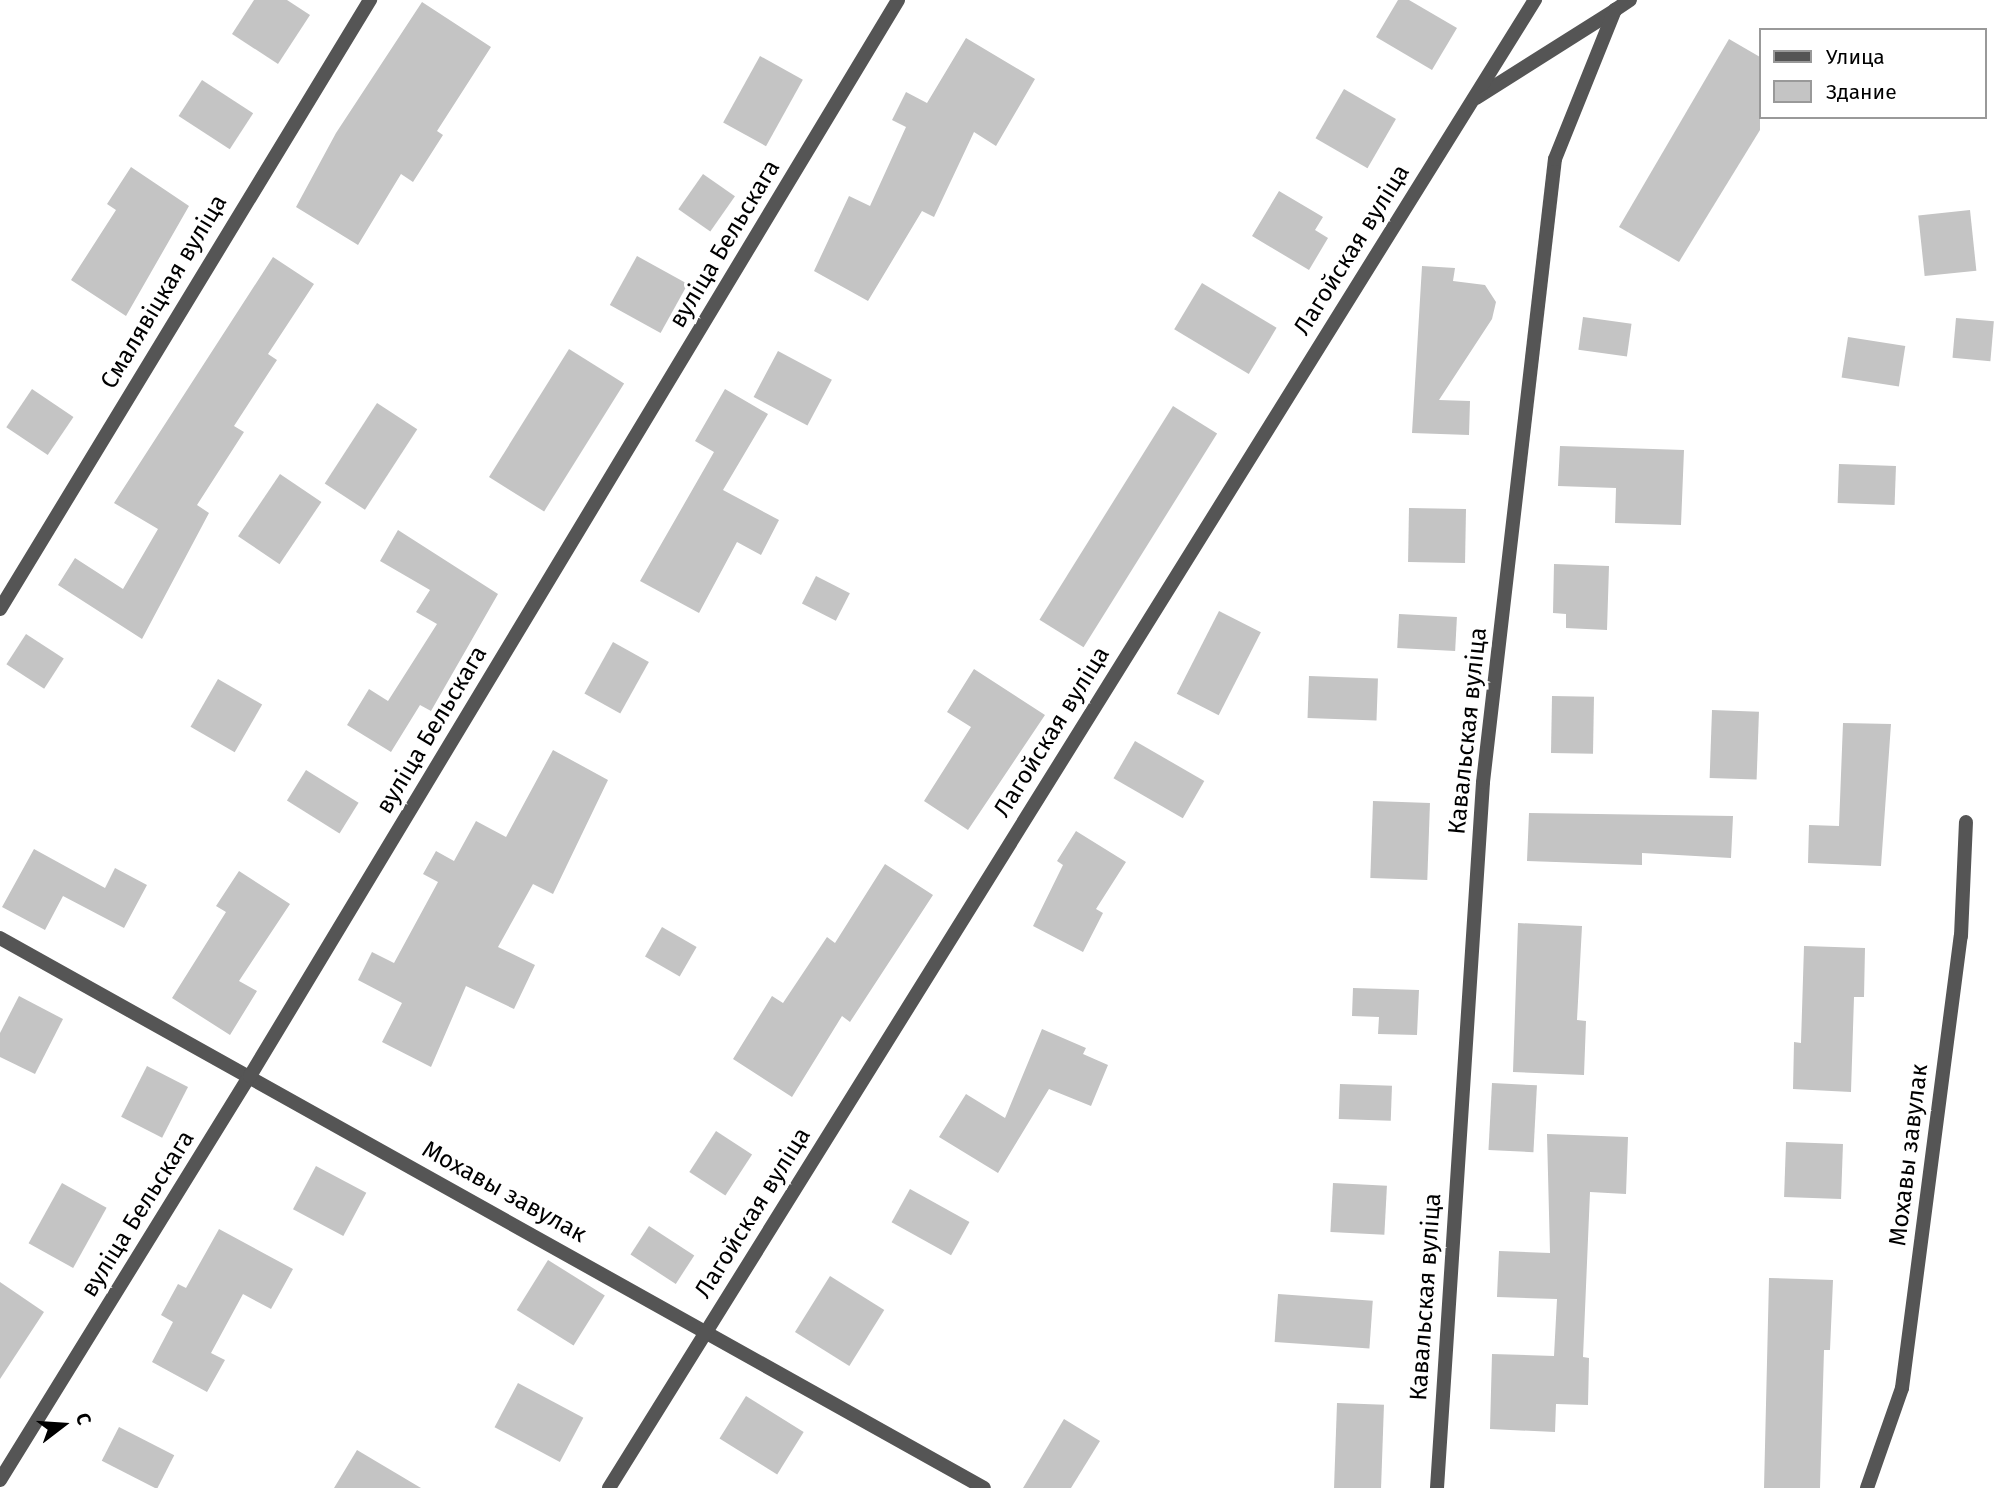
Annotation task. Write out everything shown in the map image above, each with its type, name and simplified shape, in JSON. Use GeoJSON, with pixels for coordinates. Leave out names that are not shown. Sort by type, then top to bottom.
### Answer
{"type":"FeatureCollection","features":[{"type":"Feature","properties":{"kind":"street","name":"Смалявіцкая вуліца"},"geometry":{"type":"LineString","coordinates":[[0,609],[370,0]]}},
{"type":"Feature","properties":{"kind":"street","name":"вуліца Бельскага"},"geometry":{"type":"LineString","coordinates":[[0,1480],[250,1076],[898,0]]}},
{"type":"Feature","properties":{"kind":"street","name":"Лагойская вуліца"},"geometry":{"type":"LineString","coordinates":[[609,1488],[1535,0]]}},
{"type":"Feature","properties":{"kind":"street"},"geometry":{"type":"LineString","coordinates":[[1471,101],[1615,5],[1630,0]]}},
{"type":"Feature","properties":{"kind":"street","name":"Кавальская вуліца"},"geometry":{"type":"LineString","coordinates":[[1437,1488],[1483,782],[1555,159],[1615,5]]}},
{"type":"Feature","properties":{"kind":"street","name":"Мохавы завулак"},"geometry":{"type":"LineString","coordinates":[[1867,1488],[1902,1388],[1961,936],[1966,822]]}},
{"type":"Feature","properties":{"kind":"street","name":"Мохавы завулак"},"geometry":{"type":"LineString","coordinates":[[0,938],[984,1488]]}},
{"type":"Feature","properties":{"kind":"building"},"geometry":{"type":"Polygon","coordinates":[[[254,0],[287,0],[310,15],[278,64],[232,34],[254,0]]]}},
{"type":"Feature","properties":{"kind":"building"},"geometry":{"type":"Polygon","coordinates":[[[1398,0],[1409,0],[1457,28],[1432,70],[1376,37],[1398,0]]]}},
{"type":"Feature","properties":{"kind":"building"},"geometry":{"type":"Polygon","coordinates":[[[422,2],[491,47],[437,131],[443,135],[413,182],[401,174],[358,245],[296,207],[336,133],[422,2]]]}},
{"type":"Feature","properties":{"kind":"building"},"geometry":{"type":"Polygon","coordinates":[[[966,38],[1035,79],[996,146],[974,132],[934,217],[922,211],[868,301],[814,271],[849,196],[870,206],[906,127],[892,120],[906,92],[927,103],[966,38]]]}},
{"type":"Feature","properties":{"kind":"building"},"geometry":{"type":"Polygon","coordinates":[[[1729,39],[1758,56],[1760,130],[1679,262],[1619,227],[1729,39]]]}},
{"type":"Feature","properties":{"kind":"building"},"geometry":{"type":"Polygon","coordinates":[[[760,56],[803,80],[766,146],[723,122],[760,56]]]}},
{"type":"Feature","properties":{"kind":"building"},"geometry":{"type":"Polygon","coordinates":[[[202,80],[253,113],[230,149],[179,116],[202,80]]]}},
{"type":"Feature","properties":{"kind":"building"},"geometry":{"type":"Polygon","coordinates":[[[1344,89],[1396,119],[1367,168],[1316,138],[1344,89]]]}},
{"type":"Feature","properties":{"kind":"building"},"geometry":{"type":"Polygon","coordinates":[[[131,167],[189,206],[126,316],[71,280],[116,210],[107,204],[131,167]]]}},
{"type":"Feature","properties":{"kind":"building"},"geometry":{"type":"Polygon","coordinates":[[[703,174],[735,196],[710,232],[678,209],[703,174]]]}},
{"type":"Feature","properties":{"kind":"building"},"geometry":{"type":"Polygon","coordinates":[[[1279,191],[1323,217],[1315,230],[1328,238],[1309,270],[1252,236],[1279,191]]]}},
{"type":"Feature","properties":{"kind":"building"},"geometry":{"type":"Polygon","coordinates":[[[1970,210],[1976,271],[1925,276],[1918,215],[1970,210]]]}},
{"type":"Feature","properties":{"kind":"building"},"geometry":{"type":"Polygon","coordinates":[[[637,256],[688,284],[661,333],[610,305],[637,256]]]}},
{"type":"Feature","properties":{"kind":"building"},"geometry":{"type":"Polygon","coordinates":[[[273,257],[314,284],[268,354],[277,360],[234,426],[244,432],[197,505],[209,513],[142,639],[58,585],[75,558],[123,589],[158,529],[114,503],[273,257]]]}},
{"type":"Feature","properties":{"kind":"building"},"geometry":{"type":"Polygon","coordinates":[[[1422,266],[1455,268],[1453,281],[1485,285],[1496,302],[1492,319],[1439,400],[1470,401],[1469,435],[1412,433],[1422,266]]]}},
{"type":"Feature","properties":{"kind":"building"},"geometry":{"type":"Polygon","coordinates":[[[1202,283],[1277,328],[1249,374],[1174,329],[1202,283]]]}},
{"type":"Feature","properties":{"kind":"building"},"geometry":{"type":"Polygon","coordinates":[[[1583,317],[1632,324],[1627,356],[1578,350],[1583,317]]]}},
{"type":"Feature","properties":{"kind":"building"},"geometry":{"type":"Polygon","coordinates":[[[1956,318],[1994,321],[1990,361],[1953,358],[1956,318]]]}},
{"type":"Feature","properties":{"kind":"building"},"geometry":{"type":"Polygon","coordinates":[[[1848,337],[1905,346],[1899,387],[1842,377],[1848,337]]]}},
{"type":"Feature","properties":{"kind":"building"},"geometry":{"type":"Polygon","coordinates":[[[569,349],[624,383],[544,512],[489,477],[569,349]]]}},
{"type":"Feature","properties":{"kind":"building"},"geometry":{"type":"Polygon","coordinates":[[[778,351],[832,380],[807,426],[754,397],[778,351]]]}},
{"type":"Feature","properties":{"kind":"building"},"geometry":{"type":"Polygon","coordinates":[[[32,389],[73,417],[48,455],[6,427],[32,389]]]}},
{"type":"Feature","properties":{"kind":"building"},"geometry":{"type":"Polygon","coordinates":[[[725,389],[768,414],[723,490],[779,520],[761,555],[737,542],[699,613],[640,581],[714,452],[695,441],[725,389]]]}},
{"type":"Feature","properties":{"kind":"building"},"geometry":{"type":"Polygon","coordinates":[[[377,403],[417,429],[365,510],[325,484],[377,403]]]}},
{"type":"Feature","properties":{"kind":"building"},"geometry":{"type":"Polygon","coordinates":[[[1173,406],[1217,434],[1084,647],[1039,620],[1173,406]]]}},
{"type":"Feature","properties":{"kind":"building"},"geometry":{"type":"Polygon","coordinates":[[[1560,446],[1684,450],[1681,525],[1615,523],[1616,488],[1558,486],[1560,446]]]}},
{"type":"Feature","properties":{"kind":"building"},"geometry":{"type":"Polygon","coordinates":[[[1839,464],[1896,466],[1895,505],[1838,503],[1839,464]]]}},
{"type":"Feature","properties":{"kind":"building"},"geometry":{"type":"Polygon","coordinates":[[[280,474],[321,502],[280,564],[238,536],[280,474]]]}},
{"type":"Feature","properties":{"kind":"building"},"geometry":{"type":"Polygon","coordinates":[[[1409,508],[1466,509],[1465,563],[1408,562],[1409,508]]]}},
{"type":"Feature","properties":{"kind":"building"},"geometry":{"type":"Polygon","coordinates":[[[398,530],[498,594],[431,711],[420,705],[391,752],[347,725],[369,689],[388,701],[437,624],[416,612],[430,590],[380,561],[398,530]]]}},
{"type":"Feature","properties":{"kind":"building"},"geometry":{"type":"Polygon","coordinates":[[[1554,564],[1609,566],[1607,630],[1566,628],[1566,614],[1553,613],[1554,564]]]}},
{"type":"Feature","properties":{"kind":"building"},"geometry":{"type":"Polygon","coordinates":[[[816,576],[850,593],[836,621],[802,604],[816,576]]]}},
{"type":"Feature","properties":{"kind":"building"},"geometry":{"type":"Polygon","coordinates":[[[1219,611],[1261,632],[1219,715],[1177,694],[1219,611]]]}},
{"type":"Feature","properties":{"kind":"building"},"geometry":{"type":"Polygon","coordinates":[[[1399,614],[1457,617],[1455,651],[1397,648],[1399,614]]]}},
{"type":"Feature","properties":{"kind":"building"},"geometry":{"type":"Polygon","coordinates":[[[26,634],[64,659],[44,689],[6,664],[26,634]]]}},
{"type":"Feature","properties":{"kind":"building"},"geometry":{"type":"Polygon","coordinates":[[[613,642],[649,662],[620,713],[584,694],[613,642]]]}},
{"type":"Feature","properties":{"kind":"building"},"geometry":{"type":"Polygon","coordinates":[[[974,669],[1045,715],[968,830],[924,801],[971,727],[947,712],[974,669]]]}},
{"type":"Feature","properties":{"kind":"building"},"geometry":{"type":"Polygon","coordinates":[[[1309,676],[1378,678],[1376,720],[1308,718],[1309,676]]]}},
{"type":"Feature","properties":{"kind":"building"},"geometry":{"type":"Polygon","coordinates":[[[218,679],[262,704],[235,752],[190,727],[218,679]]]}},
{"type":"Feature","properties":{"kind":"building"},"geometry":{"type":"Polygon","coordinates":[[[1552,696],[1594,697],[1593,754],[1551,753],[1552,696]]]}},
{"type":"Feature","properties":{"kind":"building"},"geometry":{"type":"Polygon","coordinates":[[[1712,710],[1759,712],[1757,780],[1710,778],[1712,710]]]}},
{"type":"Feature","properties":{"kind":"building"},"geometry":{"type":"Polygon","coordinates":[[[1843,723],[1891,724],[1881,866],[1808,863],[1809,825],[1839,826],[1843,723]]]}},
{"type":"Feature","properties":{"kind":"building"},"geometry":{"type":"Polygon","coordinates":[[[1135,741],[1204,781],[1183,818],[1114,778],[1135,741]]]}},
{"type":"Feature","properties":{"kind":"building"},"geometry":{"type":"Polygon","coordinates":[[[553,750],[608,780],[553,894],[533,884],[498,947],[535,965],[514,1009],[466,986],[431,1067],[382,1042],[402,1003],[358,980],[372,952],[394,963],[438,882],[423,874],[436,851],[454,861],[476,821],[506,837],[553,750]]]}},
{"type":"Feature","properties":{"kind":"building"},"geometry":{"type":"Polygon","coordinates":[[[306,770],[359,803],[340,833],[287,801],[306,770]]]}},
{"type":"Feature","properties":{"kind":"building"},"geometry":{"type":"Polygon","coordinates":[[[1373,801],[1430,803],[1427,880],[1370,878],[1373,801]]]}},
{"type":"Feature","properties":{"kind":"building"},"geometry":{"type":"Polygon","coordinates":[[[1529,813],[1733,816],[1731,858],[1642,853],[1642,865],[1527,861],[1529,813]]]}},
{"type":"Feature","properties":{"kind":"building"},"geometry":{"type":"Polygon","coordinates":[[[1076,831],[1126,862],[1096,909],[1103,913],[1083,952],[1033,926],[1063,865],[1057,861],[1076,831]]]}},
{"type":"Feature","properties":{"kind":"building"},"geometry":{"type":"Polygon","coordinates":[[[34,849],[105,888],[115,868],[147,885],[124,928],[63,896],[45,930],[2,907],[34,849]]]}},
{"type":"Feature","properties":{"kind":"building"},"geometry":{"type":"Polygon","coordinates":[[[885,864],[933,895],[850,1022],[842,1016],[792,1097],[733,1059],[772,996],[783,1003],[827,937],[835,943],[885,864]]]}},
{"type":"Feature","properties":{"kind":"building"},"geometry":{"type":"Polygon","coordinates":[[[239,871],[290,904],[239,981],[257,991],[230,1035],[172,998],[226,912],[216,906],[239,871]]]}},
{"type":"Feature","properties":{"kind":"building"},"geometry":{"type":"Polygon","coordinates":[[[1518,923],[1582,926],[1577,1020],[1586,1021],[1584,1075],[1513,1072],[1518,923]]]}},
{"type":"Feature","properties":{"kind":"building"},"geometry":{"type":"Polygon","coordinates":[[[662,927],[697,947],[680,976],[645,956],[662,927]]]}},
{"type":"Feature","properties":{"kind":"building"},"geometry":{"type":"Polygon","coordinates":[[[1804,946],[1865,948],[1864,997],[1854,997],[1851,1092],[1793,1089],[1794,1042],[1801,1043],[1804,946]]]}},
{"type":"Feature","properties":{"kind":"building"},"geometry":{"type":"Polygon","coordinates":[[[1353,988],[1419,990],[1417,1035],[1378,1034],[1379,1017],[1352,1016],[1353,988]]]}},
{"type":"Feature","properties":{"kind":"building"},"geometry":{"type":"Polygon","coordinates":[[[19,996],[63,1019],[35,1074],[0,1057],[0,1033],[19,996]]]}},
{"type":"Feature","properties":{"kind":"building"},"geometry":{"type":"Polygon","coordinates":[[[1042,1029],[1086,1048],[1083,1054],[1108,1065],[1091,1106],[1049,1089],[998,1173],[939,1137],[966,1094],[1005,1118],[1042,1029]]]}},
{"type":"Feature","properties":{"kind":"building"},"geometry":{"type":"Polygon","coordinates":[[[147,1066],[188,1087],[162,1138],[121,1117],[147,1066]]]}},
{"type":"Feature","properties":{"kind":"building"},"geometry":{"type":"Polygon","coordinates":[[[1492,1083],[1537,1085],[1533,1152],[1488,1150],[1492,1083]]]}},
{"type":"Feature","properties":{"kind":"building"},"geometry":{"type":"Polygon","coordinates":[[[1340,1084],[1392,1086],[1391,1121],[1339,1119],[1340,1084]]]}},
{"type":"Feature","properties":{"kind":"building"},"geometry":{"type":"Polygon","coordinates":[[[716,1131],[752,1154],[725,1196],[689,1172],[716,1131]]]}},
{"type":"Feature","properties":{"kind":"building"},"geometry":{"type":"Polygon","coordinates":[[[1547,1134],[1628,1137],[1626,1194],[1590,1192],[1583,1357],[1589,1358],[1588,1405],[1556,1404],[1555,1432],[1490,1429],[1492,1354],[1554,1356],[1557,1299],[1497,1297],[1499,1251],[1550,1253],[1547,1134]]]}},
{"type":"Feature","properties":{"kind":"building"},"geometry":{"type":"Polygon","coordinates":[[[1786,1142],[1843,1144],[1841,1199],[1784,1197],[1786,1142]]]}},
{"type":"Feature","properties":{"kind":"building"},"geometry":{"type":"Polygon","coordinates":[[[316,1166],[366,1193],[343,1236],[293,1209],[316,1166]]]}},
{"type":"Feature","properties":{"kind":"building"},"geometry":{"type":"Polygon","coordinates":[[[62,1183],[107,1208],[73,1268],[29,1243],[62,1183]]]}},
{"type":"Feature","properties":{"kind":"building"},"geometry":{"type":"Polygon","coordinates":[[[1333,1183],[1387,1186],[1384,1235],[1330,1232],[1333,1183]]]}},
{"type":"Feature","properties":{"kind":"building"},"geometry":{"type":"Polygon","coordinates":[[[910,1189],[969,1222],[951,1255],[892,1222],[910,1189]]]}},
{"type":"Feature","properties":{"kind":"building"},"geometry":{"type":"Polygon","coordinates":[[[649,1226],[694,1255],[676,1284],[630,1255],[649,1226]]]}},
{"type":"Feature","properties":{"kind":"building"},"geometry":{"type":"Polygon","coordinates":[[[219,1229],[293,1269],[271,1309],[243,1294],[211,1353],[225,1360],[207,1392],[152,1362],[173,1322],[161,1315],[178,1284],[186,1288],[219,1229]]]}},
{"type":"Feature","properties":{"kind":"building"},"geometry":{"type":"Polygon","coordinates":[[[548,1260],[605,1296],[574,1346],[517,1310],[548,1260]]]}},
{"type":"Feature","properties":{"kind":"building"},"geometry":{"type":"Polygon","coordinates":[[[830,1276],[884,1310],[849,1366],[795,1332],[830,1276]]]}},
{"type":"Feature","properties":{"kind":"building"},"geometry":{"type":"Polygon","coordinates":[[[1769,1278],[1833,1280],[1830,1350],[1824,1350],[1820,1488],[1764,1488],[1769,1278]]]}},
{"type":"Feature","properties":{"kind":"building"},"geometry":{"type":"Polygon","coordinates":[[[0,1282],[44,1312],[0,1379],[0,1282]]]}},
{"type":"Feature","properties":{"kind":"building"},"geometry":{"type":"Polygon","coordinates":[[[1278,1294],[1373,1301],[1369,1349],[1275,1342],[1278,1294]]]}},
{"type":"Feature","properties":{"kind":"building"},"geometry":{"type":"Polygon","coordinates":[[[518,1383],[583,1418],[560,1462],[495,1427],[518,1383]]]}},
{"type":"Feature","properties":{"kind":"building"},"geometry":{"type":"Polygon","coordinates":[[[746,1396],[804,1432],[777,1474],[720,1438],[746,1396]]]}},
{"type":"Feature","properties":{"kind":"building"},"geometry":{"type":"Polygon","coordinates":[[[1337,1403],[1384,1405],[1381,1488],[1334,1488],[1337,1403]]]}},
{"type":"Feature","properties":{"kind":"building"},"geometry":{"type":"Polygon","coordinates":[[[1064,1419],[1100,1441],[1071,1488],[1023,1488],[1064,1419]]]}},
{"type":"Feature","properties":{"kind":"building"},"geometry":{"type":"Polygon","coordinates":[[[119,1427],[174,1455],[158,1488],[102,1461],[119,1427]]]}},
{"type":"Feature","properties":{"kind":"building"},"geometry":{"type":"Polygon","coordinates":[[[357,1450],[421,1488],[334,1488],[357,1450]]]}}]}
